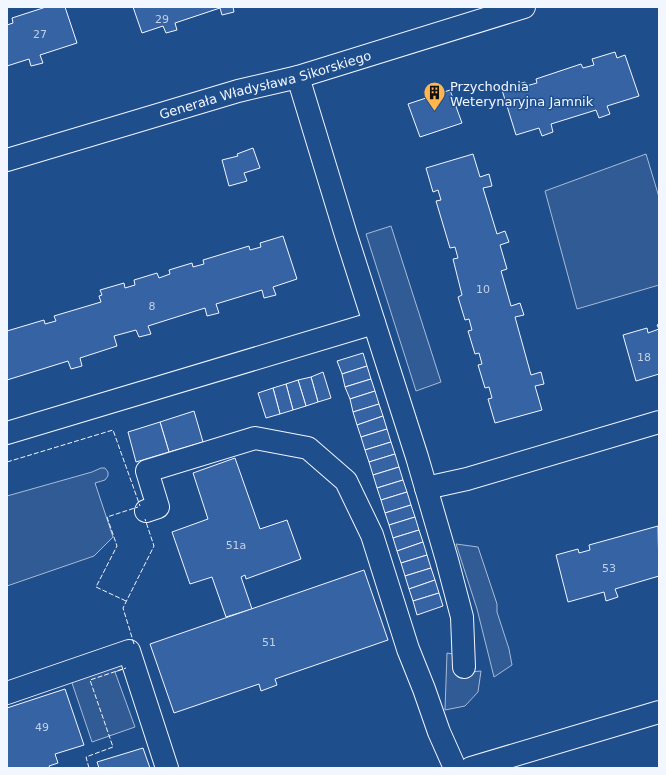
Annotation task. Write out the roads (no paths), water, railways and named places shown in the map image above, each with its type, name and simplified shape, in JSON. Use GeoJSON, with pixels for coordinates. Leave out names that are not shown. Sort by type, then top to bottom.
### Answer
{"type":"FeatureCollection","features":[{"type":"Feature","properties":{"kind":"street","name":"Generała Władysława Sikorskiego"},"geometry":{"type":"LineString","coordinates":[[7,160],[238,91],[298,77],[524,7]]}},
{"type":"Feature","properties":{"kind":"street"},"geometry":{"type":"LineString","coordinates":[[298,77],[447,560],[462,617],[464,667]]}},
{"type":"Feature","properties":{"kind":"street"},"geometry":{"type":"LineString","coordinates":[[7,433],[374,323]]}},
{"type":"Feature","properties":{"kind":"street"},"geometry":{"type":"LineString","coordinates":[[426,488],[467,479],[659,422]]}},
{"type":"Feature","properties":{"kind":"street"},"geometry":{"type":"LineString","coordinates":[[146,511],[158,507],[147,471],[255,438],[308,448],[346,481],[372,535],[408,649],[439,732],[455,768]]}},
{"type":"Feature","properties":{"kind":"street"},"geometry":{"type":"LineString","coordinates":[[7,693],[129,651],[167,768]]}},
{"type":"Feature","properties":{"kind":"street"},"geometry":{"type":"LineString","coordinates":[[471,768],[659,712]]}},
{"type":"Feature","properties":{"kind":"place","name":"Przychodnia Weterynaryjna Jamnik"},"geometry":{"type":"Point","coordinates":[435,112]}}]}
